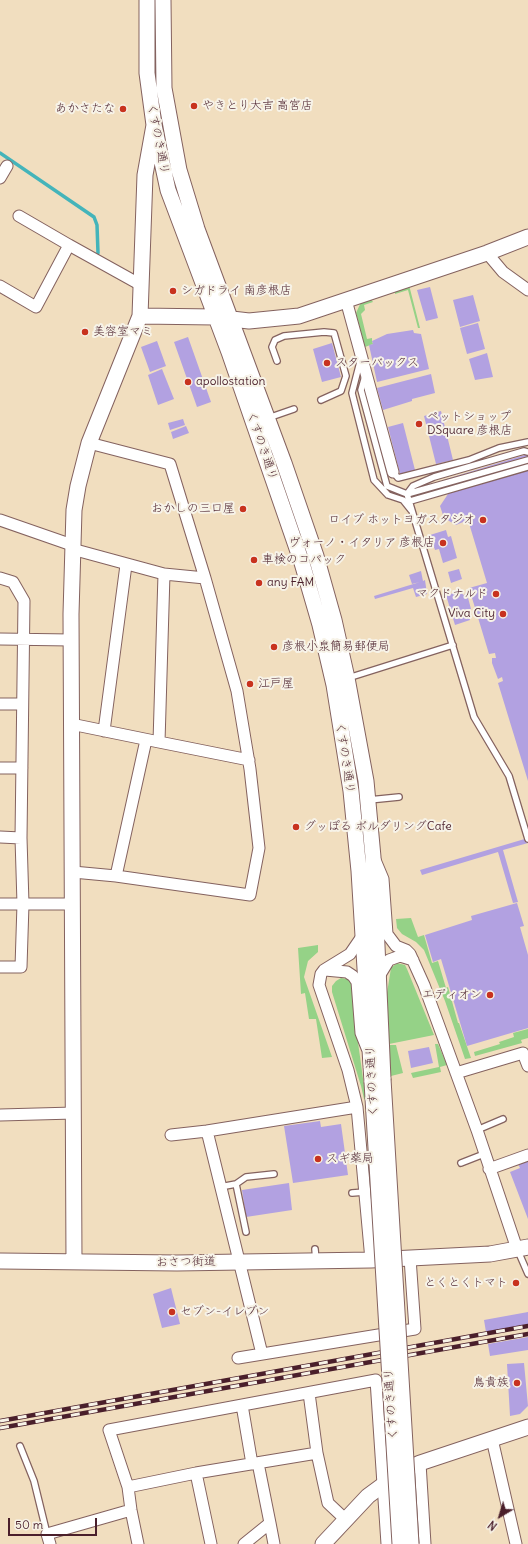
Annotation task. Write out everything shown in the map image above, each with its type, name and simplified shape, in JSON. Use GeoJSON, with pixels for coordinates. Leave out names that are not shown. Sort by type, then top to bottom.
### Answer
{"type":"FeatureCollection","features":[{"type":"Feature","properties":{"kind":"main road","name":"くすのき通り"},"geometry":{"type":"LineString","coordinates":[[147,0],[147,73],[154,125],[168,190],[300,555],[320,625],[334,685],[351,792],[363,935],[371,1060],[377,1081],[411,1544]]}},
{"type":"Feature","properties":{"kind":"main road","name":"くすのき通り"},"geometry":{"type":"LineString","coordinates":[[163,0],[164,88],[179,170],[197,229],[232,320],[316,556],[334,620],[347,678],[368,800],[373,857],[378,978],[377,1081],[400,1544]]}},
{"type":"Feature","properties":{"kind":"main road"},"geometry":{"type":"LineString","coordinates":[[74,1261],[71,640],[74,510],[78,486],[89,442],[140,316],[145,175],[154,125]]}},
{"type":"Feature","properties":{"kind":"main road"},"geometry":{"type":"LineString","coordinates":[[140,316],[215,317],[249,322],[299,316],[346,300],[381,291],[528,237]]}},
{"type":"Feature","properties":{"kind":"main road","name":"おさつ街道"},"geometry":{"type":"LineString","coordinates":[[0,1261],[177,1263],[239,1261],[316,1255],[372,1260],[490,1254],[523,1248]]}},
{"type":"Feature","properties":{"kind":"main road"},"geometry":{"type":"LineString","coordinates":[[323,1544],[368,1496],[402,1471],[420,1463],[528,1427]]}},
{"type":"Feature","properties":{"kind":"street"},"geometry":{"type":"LineString","coordinates":[[0,178],[7,166]]}},
{"type":"Feature","properties":{"kind":"street"},"geometry":{"type":"LineString","coordinates":[[19,216],[142,285]]}},
{"type":"Feature","properties":{"kind":"street"},"geometry":{"type":"LineString","coordinates":[[0,286],[36,307],[69,245]]}},
{"type":"Feature","properties":{"kind":"street"},"geometry":{"type":"LineString","coordinates":[[487,253],[503,272],[528,290]]}},
{"type":"Feature","properties":{"kind":"street"},"geometry":{"type":"LineString","coordinates":[[346,300],[366,374],[382,420],[393,472]]}},
{"type":"Feature","properties":{"kind":"street"},"geometry":{"type":"LineString","coordinates":[[73,872],[116,876],[250,895],[259,848],[249,760],[237,690],[170,464],[89,442]]}},
{"type":"Feature","properties":{"kind":"street"},"geometry":{"type":"LineString","coordinates":[[0,520],[72,547],[126,565],[164,574],[205,578]]}},
{"type":"Feature","properties":{"kind":"street"},"geometry":{"type":"LineString","coordinates":[[104,731],[126,565]]}},
{"type":"Feature","properties":{"kind":"street"},"geometry":{"type":"LineString","coordinates":[[159,742],[164,574]]}},
{"type":"Feature","properties":{"kind":"street"},"geometry":{"type":"LineString","coordinates":[[0,578],[12,582],[24,601],[21,838],[23,904],[21,967],[0,967]]}},
{"type":"Feature","properties":{"kind":"street"},"geometry":{"type":"LineString","coordinates":[[0,639],[71,640]]}},
{"type":"Feature","properties":{"kind":"street"},"geometry":{"type":"LineString","coordinates":[[0,704],[22,704]]}},
{"type":"Feature","properties":{"kind":"street"},"geometry":{"type":"LineString","coordinates":[[71,724],[249,760]]}},
{"type":"Feature","properties":{"kind":"street"},"geometry":{"type":"LineString","coordinates":[[116,876],[146,740]]}},
{"type":"Feature","properties":{"kind":"street"},"geometry":{"type":"LineString","coordinates":[[0,768],[22,768]]}},
{"type":"Feature","properties":{"kind":"street"},"geometry":{"type":"LineString","coordinates":[[0,837],[21,838]]}},
{"type":"Feature","properties":{"kind":"street"},"geometry":{"type":"LineString","coordinates":[[373,857],[381,871],[383,879],[387,934],[396,946],[406,950],[424,986],[477,1130],[489,1169],[523,1248]]}},
{"type":"Feature","properties":{"kind":"street"},"geometry":{"type":"LineString","coordinates":[[0,904],[72,904]]}},
{"type":"Feature","properties":{"kind":"street"},"geometry":{"type":"LineString","coordinates":[[363,935],[350,954],[324,970],[321,974],[319,985],[348,1070],[357,1107],[372,1260]]}},
{"type":"Feature","properties":{"kind":"street"},"geometry":{"type":"LineString","coordinates":[[378,978],[389,960],[400,956],[412,960]]}},
{"type":"Feature","properties":{"kind":"street"},"geometry":{"type":"LineString","coordinates":[[324,970],[340,970],[348,972],[357,982],[361,1033],[371,1060]]}},
{"type":"Feature","properties":{"kind":"street"},"geometry":{"type":"LineString","coordinates":[[456,1073],[525,1052],[528,1066]]}},
{"type":"Feature","properties":{"kind":"street"},"geometry":{"type":"LineString","coordinates":[[171,1135],[267,1124],[357,1107]]}},
{"type":"Feature","properties":{"kind":"street"},"geometry":{"type":"LineString","coordinates":[[0,1115],[74,1113]]}},
{"type":"Feature","properties":{"kind":"street"},"geometry":{"type":"LineString","coordinates":[[207,1132],[262,1354]]}},
{"type":"Feature","properties":{"kind":"street"},"geometry":{"type":"LineString","coordinates":[[489,1169],[528,1155]]}},
{"type":"Feature","properties":{"kind":"street"},"geometry":{"type":"LineString","coordinates":[[238,1358],[415,1329],[410,1258]]}},
{"type":"Feature","properties":{"kind":"street"},"geometry":{"type":"LineString","coordinates":[[138,1544],[130,1510],[128,1487],[109,1430],[376,1380],[388,1544]]}},
{"type":"Feature","properties":{"kind":"street"},"geometry":{"type":"LineString","coordinates":[[309,1393],[317,1453],[328,1503],[345,1519]]}},
{"type":"Feature","properties":{"kind":"street"},"geometry":{"type":"LineString","coordinates":[[242,1405],[274,1544]]}},
{"type":"Feature","properties":{"kind":"street"},"geometry":{"type":"LineString","coordinates":[[492,1439],[516,1544]]}},
{"type":"Feature","properties":{"kind":"street"},"geometry":{"type":"LineString","coordinates":[[128,1487],[196,1473],[317,1453]]}},
{"type":"Feature","properties":{"kind":"street"},"geometry":{"type":"LineString","coordinates":[[420,1463],[424,1544]]}},
{"type":"Feature","properties":{"kind":"street"},"geometry":{"type":"LineString","coordinates":[[196,1473],[211,1544]]}},
{"type":"Feature","properties":{"kind":"street"},"geometry":{"type":"LineString","coordinates":[[49,1539],[130,1510]]}},
{"type":"Feature","properties":{"kind":"street"},"geometry":{"type":"LineString","coordinates":[[244,1544],[270,1523]]}},
{"type":"Feature","properties":{"kind":"lane"},"geometry":{"type":"LineString","coordinates":[[277,361],[272,347],[275,340],[284,336],[324,332],[334,333],[346,376],[341,391],[321,400]]}},
{"type":"Feature","properties":{"kind":"lane"},"geometry":{"type":"LineString","coordinates":[[362,358],[352,393],[374,480],[388,495],[407,502],[528,467]]}},
{"type":"Feature","properties":{"kind":"lane"},"geometry":{"type":"LineString","coordinates":[[366,374],[361,390],[386,486],[407,494],[528,460]]}},
{"type":"Feature","properties":{"kind":"lane"},"geometry":{"type":"LineString","coordinates":[[267,418],[294,409]]}},
{"type":"Feature","properties":{"kind":"lane"},"geometry":{"type":"LineString","coordinates":[[393,472],[398,478],[469,460],[506,445],[528,442]]}},
{"type":"Feature","properties":{"kind":"lane"},"geometry":{"type":"LineString","coordinates":[[528,452],[524,451],[434,477],[413,486],[407,494],[407,502],[413,512],[474,717],[509,776],[528,839]]}},
{"type":"Feature","properties":{"kind":"lane"},"geometry":{"type":"LineString","coordinates":[[347,678],[453,645]]}},
{"type":"Feature","properties":{"kind":"lane"},"geometry":{"type":"LineString","coordinates":[[368,800],[399,797]]}},
{"type":"Feature","properties":{"kind":"lane"},"geometry":{"type":"LineString","coordinates":[[477,1130],[503,1119]]}},
{"type":"Feature","properties":{"kind":"lane"},"geometry":{"type":"LineString","coordinates":[[461,1162],[484,1154]]}},
{"type":"Feature","properties":{"kind":"lane"},"geometry":{"type":"LineString","coordinates":[[220,1187],[236,1184],[246,1177],[274,1174]]}},
{"type":"Feature","properties":{"kind":"lane"},"geometry":{"type":"LineString","coordinates":[[236,1184],[246,1232]]}},
{"type":"Feature","properties":{"kind":"lane"},"geometry":{"type":"LineString","coordinates":[[352,1193],[366,1192]]}},
{"type":"Feature","properties":{"kind":"lane"},"geometry":{"type":"LineString","coordinates":[[523,1248],[528,1274]]}},
{"type":"Feature","properties":{"kind":"lane"},"geometry":{"type":"LineString","coordinates":[[20,1446],[34,1481],[49,1539]]}},
{"type":"Feature","properties":{"kind":"green space"},"geometry":{"type":"Polygon","coordinates":[[[409,285],[420,328],[418,328],[408,290],[395,294],[395,290],[409,285]]]}},
{"type":"Feature","properties":{"kind":"green space"},"geometry":{"type":"Polygon","coordinates":[[[370,298],[373,302],[364,305],[365,310],[361,314],[367,339],[372,338],[373,344],[365,347],[356,313],[362,300],[370,298]]]}},
{"type":"Feature","properties":{"kind":"green space"},"geometry":{"type":"Polygon","coordinates":[[[411,918],[418,937],[424,935],[432,963],[438,961],[471,1058],[465,1059],[445,1001],[424,950],[416,942],[402,934],[397,928],[396,919],[411,918]]]}},
{"type":"Feature","properties":{"kind":"green space"},"geometry":{"type":"Polygon","coordinates":[[[318,945],[318,952],[308,961],[304,977],[332,1057],[322,1058],[316,1019],[309,1019],[305,993],[301,994],[298,948],[318,945]]]}},
{"type":"Feature","properties":{"kind":"green space"},"geometry":{"type":"Polygon","coordinates":[[[397,963],[405,965],[434,1035],[389,1044],[387,993],[391,968],[397,963]]]}},
{"type":"Feature","properties":{"kind":"green space"},"geometry":{"type":"Polygon","coordinates":[[[341,978],[347,979],[351,982],[353,988],[357,1035],[366,1100],[364,1099],[332,992],[332,986],[341,978]]]}},
{"type":"Feature","properties":{"kind":"green space"},"geometry":{"type":"Polygon","coordinates":[[[528,1029],[528,1038],[521,1040],[522,1043],[475,1056],[474,1052],[500,1044],[499,1042],[514,1037],[513,1033],[528,1029]]]}},
{"type":"Feature","properties":{"kind":"green space"},"geometry":{"type":"Polygon","coordinates":[[[435,1044],[438,1044],[447,1065],[440,1067],[441,1072],[413,1078],[411,1073],[439,1067],[435,1044]]]}},
{"type":"Feature","properties":{"kind":"green space"},"geometry":{"type":"Polygon","coordinates":[[[389,1045],[396,1045],[403,1073],[391,1076],[389,1045]]]}},
{"type":"Feature","properties":{"kind":"building"},"geometry":{"type":"Polygon","coordinates":[[[430,287],[438,318],[426,321],[417,290],[430,287]]]}},
{"type":"Feature","properties":{"kind":"building"},"geometry":{"type":"Polygon","coordinates":[[[473,295],[480,321],[460,327],[453,300],[473,295]]]}},
{"type":"Feature","properties":{"kind":"building"},"geometry":{"type":"Polygon","coordinates":[[[478,323],[485,349],[467,354],[460,328],[478,323]]]}},
{"type":"Feature","properties":{"kind":"building"},"geometry":{"type":"Polygon","coordinates":[[[413,330],[414,333],[421,334],[429,369],[377,382],[369,345],[373,344],[372,341],[387,334],[413,330]]]}},
{"type":"Feature","properties":{"kind":"building"},"geometry":{"type":"Polygon","coordinates":[[[188,337],[211,402],[197,407],[174,342],[188,337]]]}},
{"type":"Feature","properties":{"kind":"building"},"geometry":{"type":"Polygon","coordinates":[[[157,341],[166,366],[150,372],[141,347],[157,341]]]}},
{"type":"Feature","properties":{"kind":"building","name":"スターバックス"},"geometry":{"type":"Polygon","coordinates":[[[332,343],[341,377],[322,382],[313,349],[332,343]]]}},
{"type":"Feature","properties":{"kind":"building"},"geometry":{"type":"Polygon","coordinates":[[[487,353],[493,377],[475,380],[469,359],[487,353]]]}},
{"type":"Feature","properties":{"kind":"building"},"geometry":{"type":"Polygon","coordinates":[[[162,369],[174,399],[158,405],[148,375],[162,369]]]}},
{"type":"Feature","properties":{"kind":"building"},"geometry":{"type":"Polygon","coordinates":[[[431,374],[435,393],[412,399],[412,401],[383,410],[377,388],[431,374]]]}},
{"type":"Feature","properties":{"kind":"building"},"geometry":{"type":"Polygon","coordinates":[[[441,411],[453,460],[436,464],[424,416],[441,411]]]}},
{"type":"Feature","properties":{"kind":"building"},"geometry":{"type":"Polygon","coordinates":[[[183,419],[185,425],[170,430],[168,423],[183,419]]]}},
{"type":"Feature","properties":{"kind":"building"},"geometry":{"type":"Polygon","coordinates":[[[403,423],[415,470],[400,474],[388,427],[403,423]]]}},
{"type":"Feature","properties":{"kind":"building"},"geometry":{"type":"Polygon","coordinates":[[[186,426],[189,433],[173,439],[171,432],[186,426]]]}},
{"type":"Feature","properties":{"kind":"building","name":"Viva City"},"geometry":{"type":"Polygon","coordinates":[[[528,454],[528,781],[498,683],[503,681],[502,677],[498,679],[492,663],[492,658],[496,658],[495,653],[489,654],[469,588],[487,583],[468,520],[456,525],[444,518],[440,506],[448,494],[443,480],[528,454]]]}},
{"type":"Feature","properties":{"kind":"building","name":"ヴォーノ・イタリア 彦根店"},"geometry":{"type":"Polygon","coordinates":[[[446,530],[448,537],[451,536],[457,558],[443,563],[439,549],[435,550],[430,535],[446,530]]]}},
{"type":"Feature","properties":{"kind":"building"},"geometry":{"type":"Polygon","coordinates":[[[459,569],[462,579],[451,583],[448,572],[459,569]]]}},
{"type":"Feature","properties":{"kind":"building"},"geometry":{"type":"Polygon","coordinates":[[[421,571],[423,581],[425,580],[427,594],[416,597],[413,588],[375,599],[374,596],[420,582],[412,584],[409,575],[421,571]]]}},
{"type":"Feature","properties":{"kind":"building"},"geometry":{"type":"Polygon","coordinates":[[[462,591],[463,595],[467,594],[471,609],[467,610],[470,620],[455,625],[446,595],[462,591]]]}},
{"type":"Feature","properties":{"kind":"building"},"geometry":{"type":"Polygon","coordinates":[[[528,838],[528,843],[503,850],[518,902],[513,903],[498,852],[422,875],[420,870],[528,838]]]}},
{"type":"Feature","properties":{"kind":"building","name":"エディオン"},"geometry":{"type":"Polygon","coordinates":[[[517,903],[524,926],[520,927],[528,955],[528,1028],[467,1046],[441,959],[433,962],[425,935],[472,920],[471,916],[517,903]]]}},
{"type":"Feature","properties":{"kind":"building"},"geometry":{"type":"Polygon","coordinates":[[[429,1047],[433,1063],[411,1068],[408,1051],[429,1047]]]}},
{"type":"Feature","properties":{"kind":"building"},"geometry":{"type":"Polygon","coordinates":[[[320,1121],[321,1127],[341,1124],[348,1175],[293,1183],[284,1126],[320,1121]]]}},
{"type":"Feature","properties":{"kind":"building"},"geometry":{"type":"Polygon","coordinates":[[[528,1160],[528,1219],[510,1172],[520,1168],[518,1164],[528,1160]]]}},
{"type":"Feature","properties":{"kind":"building"},"geometry":{"type":"Polygon","coordinates":[[[289,1183],[292,1210],[246,1217],[242,1190],[289,1183]]]}},
{"type":"Feature","properties":{"kind":"building"},"geometry":{"type":"Polygon","coordinates":[[[171,1288],[180,1324],[162,1328],[153,1294],[171,1288]]]}},
{"type":"Feature","properties":{"kind":"building"},"geometry":{"type":"Polygon","coordinates":[[[528,1312],[528,1324],[486,1332],[484,1320],[528,1312]]]}},
{"type":"Feature","properties":{"kind":"building"},"geometry":{"type":"Polygon","coordinates":[[[528,1337],[528,1350],[490,1356],[488,1344],[528,1337]]]}},
{"type":"Feature","properties":{"kind":"building","name":"鳥貴族"},"geometry":{"type":"Polygon","coordinates":[[[524,1363],[528,1406],[520,1414],[510,1416],[507,1364],[524,1363]]]}},
{"type":"Feature","properties":{"kind":"waterway"},"geometry":{"type":"LineString","coordinates":[[0,153],[94,217],[97,225],[98,253]]}},
{"type":"Feature","properties":{"kind":"railway"},"geometry":{"type":"LineString","coordinates":[[0,1421],[528,1326]]}},
{"type":"Feature","properties":{"kind":"railway"},"geometry":{"type":"LineString","coordinates":[[0,1428],[528,1334]]}},
{"type":"Feature","properties":{"kind":"place","name":"やきとり大吉 高宮店"},"geometry":{"type":"Point","coordinates":[194,106]}},
{"type":"Feature","properties":{"kind":"place","name":"あかさたな"},"geometry":{"type":"Point","coordinates":[123,109]}},
{"type":"Feature","properties":{"kind":"place","name":"シガドライ 南彦根店"},"geometry":{"type":"Point","coordinates":[173,291]}},
{"type":"Feature","properties":{"kind":"place","name":"美容室マミ"},"geometry":{"type":"Point","coordinates":[85,332]}},
{"type":"Feature","properties":{"kind":"place","name":"スターバックス"},"geometry":{"type":"Point","coordinates":[327,363]}},
{"type":"Feature","properties":{"kind":"place","name":"apollostation"},"geometry":{"type":"Point","coordinates":[188,382]}},
{"type":"Feature","properties":{"kind":"place","name":"ペットショップ DSquare 彦根店"},"geometry":{"type":"Point","coordinates":[419,424]}},
{"type":"Feature","properties":{"kind":"place","name":"おかしの三口屋"},"geometry":{"type":"Point","coordinates":[243,509]}},
{"type":"Feature","properties":{"kind":"place","name":"ロイブ ホットヨガスタジオ"},"geometry":{"type":"Point","coordinates":[483,520]}},
{"type":"Feature","properties":{"kind":"place","name":"ヴォーノ・イタリア 彦根店"},"geometry":{"type":"Point","coordinates":[443,543]}},
{"type":"Feature","properties":{"kind":"place","name":"車検のコパック"},"geometry":{"type":"Point","coordinates":[254,560]}},
{"type":"Feature","properties":{"kind":"place","name":"any FAM"},"geometry":{"type":"Point","coordinates":[259,583]}},
{"type":"Feature","properties":{"kind":"place","name":"マクドナルド"},"geometry":{"type":"Point","coordinates":[496,594]}},
{"type":"Feature","properties":{"kind":"place","name":"Viva City"},"geometry":{"type":"Point","coordinates":[503,614]}},
{"type":"Feature","properties":{"kind":"place","name":"彦根小泉簡易郵便局"},"geometry":{"type":"Point","coordinates":[274,647]}},
{"type":"Feature","properties":{"kind":"place","name":"江戸屋"},"geometry":{"type":"Point","coordinates":[250,684]}},
{"type":"Feature","properties":{"kind":"place","name":"グッぽる ボルダリングCafe"},"geometry":{"type":"Point","coordinates":[296,827]}},
{"type":"Feature","properties":{"kind":"place","name":"エディオン"},"geometry":{"type":"Point","coordinates":[490,995]}},
{"type":"Feature","properties":{"kind":"place","name":"スギ薬局"},"geometry":{"type":"Point","coordinates":[318,1159]}},
{"type":"Feature","properties":{"kind":"place","name":"とくとくトマト"},"geometry":{"type":"Point","coordinates":[516,1283]}},
{"type":"Feature","properties":{"kind":"place","name":"セブン-イレブン"},"geometry":{"type":"Point","coordinates":[172,1312]}},
{"type":"Feature","properties":{"kind":"place","name":"鳥貴族"},"geometry":{"type":"Point","coordinates":[517,1383]}}]}
